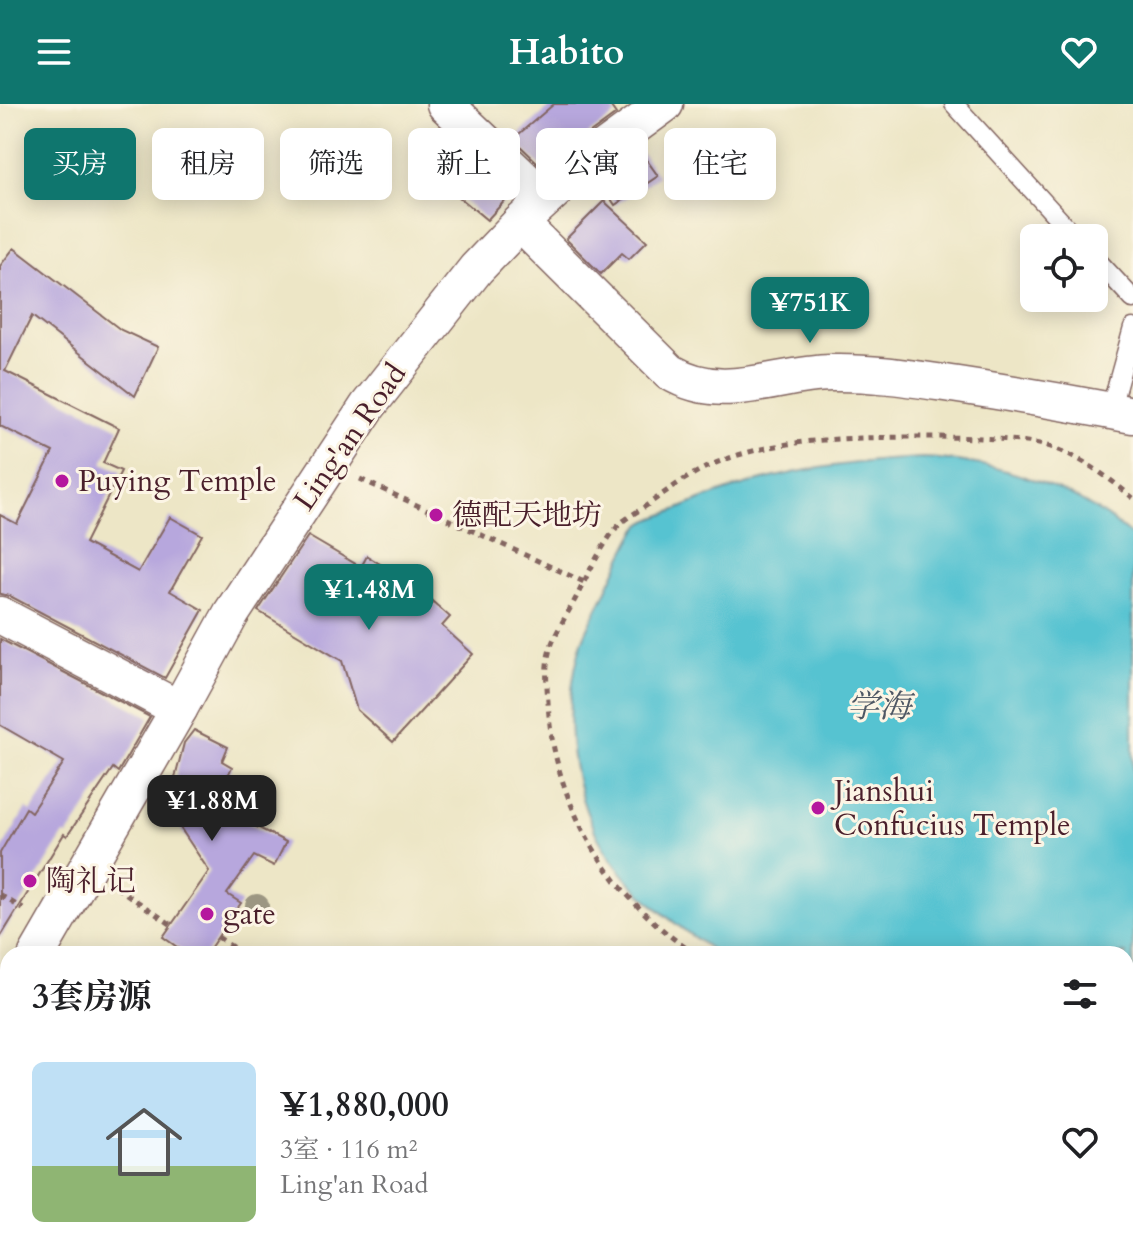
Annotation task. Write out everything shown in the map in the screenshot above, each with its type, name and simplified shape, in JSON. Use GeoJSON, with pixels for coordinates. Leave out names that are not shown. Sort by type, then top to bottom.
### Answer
{"type":"FeatureCollection","features":[{"type":"Feature","properties":{"kind":"street"},"geometry":{"type":"LineString","coordinates":[[445,104],[670,372],[701,387],[724,388],[825,373],[872,373],[1122,413]]}},
{"type":"Feature","properties":{"kind":"street","name":"Ling'an Road"},"geometry":{"type":"LineString","coordinates":[[42,946],[231,614],[368,406],[476,269],[532,211],[618,136],[665,104]]}},
{"type":"Feature","properties":{"kind":"street"},"geometry":{"type":"LineString","coordinates":[[0,615],[179,709]]}},
{"type":"Feature","properties":{"kind":"lane"},"geometry":{"type":"LineString","coordinates":[[954,104],[1063,224]]}},
{"type":"Feature","properties":{"kind":"lane"},"geometry":{"type":"LineString","coordinates":[[1108,272],[1133,299]]}},
{"type":"Feature","properties":{"kind":"lane"},"geometry":{"type":"LineString","coordinates":[[1122,413],[1133,328]]}},
{"type":"Feature","properties":{"kind":"path"},"geometry":{"type":"LineString","coordinates":[[685,946],[657,925],[618,884],[596,853],[577,821],[563,787],[549,719],[549,653],[584,582],[618,525],[680,481],[709,466],[739,455],[787,445],[846,438],[946,437],[1040,444],[1101,473],[1133,498]]}},
{"type":"Feature","properties":{"kind":"path"},"geometry":{"type":"LineString","coordinates":[[330,465],[584,582]]}},
{"type":"Feature","properties":{"kind":"path"},"geometry":{"type":"LineString","coordinates":[[88,868],[172,925]]}},
{"type":"Feature","properties":{"kind":"path"},"geometry":{"type":"LineString","coordinates":[[218,937],[231,946]]}},
{"type":"Feature","properties":{"kind":"water","name":"学海"},"geometry":{"type":"Polygon","coordinates":[[[922,458],[1007,471],[1087,504],[1133,537],[1133,946],[707,946],[654,906],[631,884],[604,849],[591,823],[574,767],[571,738],[573,680],[584,637],[636,531],[651,519],[734,488],[795,472],[922,458]]]}},
{"type":"Feature","properties":{"kind":"building"},"geometry":{"type":"Polygon","coordinates":[[[554,104],[609,104],[616,114],[597,128],[536,128],[536,161],[520,146],[520,133],[554,104]]]}},
{"type":"Feature","properties":{"kind":"building"},"geometry":{"type":"Polygon","coordinates":[[[648,162],[658,176],[648,183],[648,162]]]}},
{"type":"Feature","properties":{"kind":"building"},"geometry":{"type":"Polygon","coordinates":[[[463,200],[505,200],[487,220],[463,200]]]}},
{"type":"Feature","properties":{"kind":"building"},"geometry":{"type":"Polygon","coordinates":[[[604,201],[647,241],[629,259],[622,253],[601,274],[566,239],[604,201]]]}},
{"type":"Feature","properties":{"kind":"building"},"geometry":{"type":"Polygon","coordinates":[[[14,248],[121,330],[158,347],[135,396],[32,316],[5,371],[119,428],[103,463],[121,471],[85,543],[138,572],[170,517],[202,535],[170,591],[203,610],[165,678],[10,596],[0,594],[0,515],[17,524],[53,452],[0,426],[0,266],[14,248]]]}},
{"type":"Feature","properties":{"kind":"building"},"geometry":{"type":"Polygon","coordinates":[[[308,536],[361,567],[367,556],[414,585],[450,617],[442,626],[473,654],[393,742],[357,710],[342,661],[258,611],[308,536]]]}},
{"type":"Feature","properties":{"kind":"building"},"geometry":{"type":"Polygon","coordinates":[[[0,639],[150,717],[118,772],[113,768],[67,836],[64,834],[0,938],[0,853],[26,808],[31,812],[64,762],[0,725],[0,639]]]}},
{"type":"Feature","properties":{"kind":"building"},"geometry":{"type":"Polygon","coordinates":[[[194,730],[228,747],[222,761],[232,767],[214,805],[286,842],[274,866],[254,856],[227,894],[241,903],[211,946],[176,946],[163,937],[209,871],[163,802],[172,790],[184,743],[194,730]]]}},
{"type":"Feature","properties":{"kind":"place","name":"Puying Temple"},"geometry":{"type":"Point","coordinates":[62,481]}},
{"type":"Feature","properties":{"kind":"place","name":"德配天地坊"},"geometry":{"type":"Point","coordinates":[436,515]}},
{"type":"Feature","properties":{"kind":"place","name":"Jianshui Confucius Temple"},"geometry":{"type":"Point","coordinates":[818,808]}},
{"type":"Feature","properties":{"kind":"place","name":"陶礼记"},"geometry":{"type":"Point","coordinates":[30,881]}},
{"type":"Feature","properties":{"kind":"place","name":"gate"},"geometry":{"type":"Point","coordinates":[207,914]}}]}
